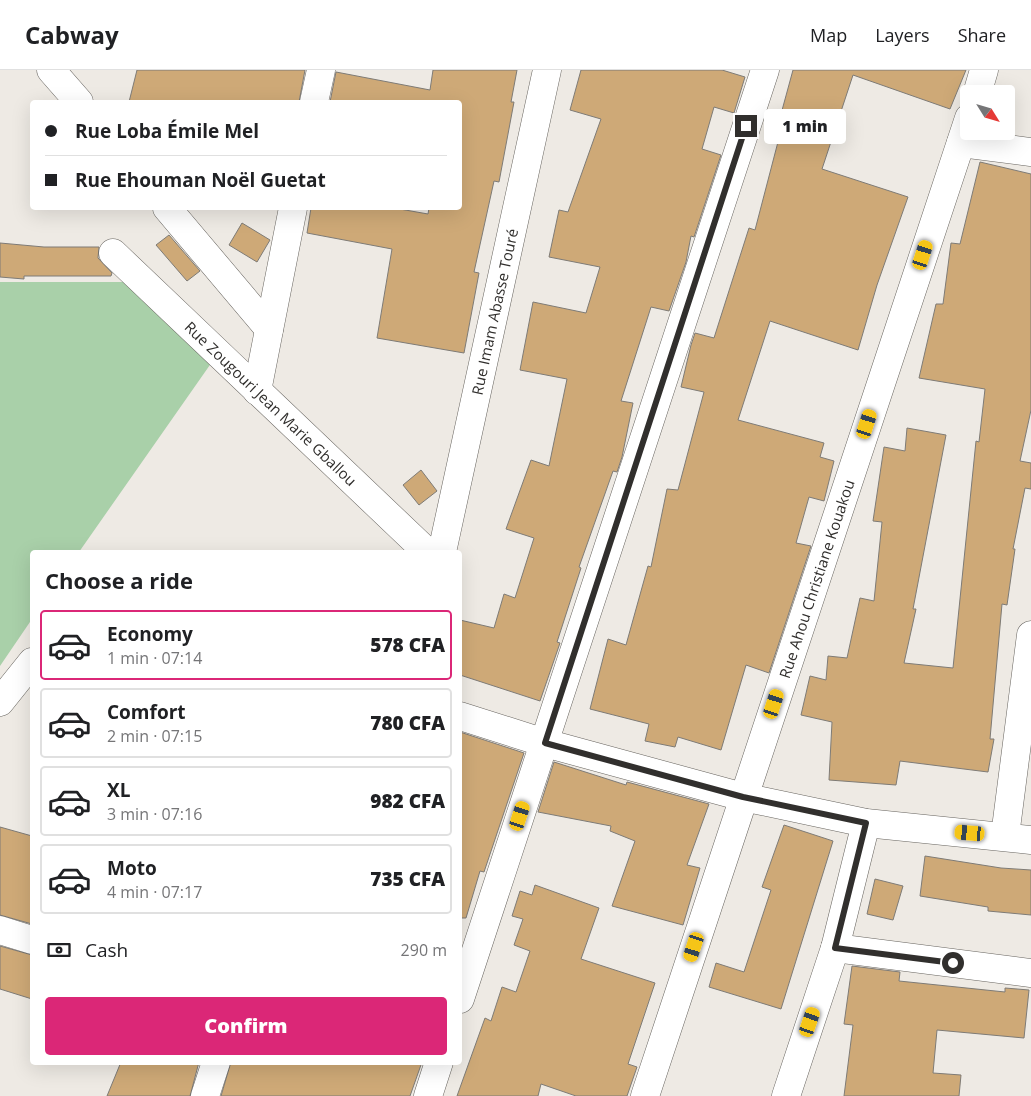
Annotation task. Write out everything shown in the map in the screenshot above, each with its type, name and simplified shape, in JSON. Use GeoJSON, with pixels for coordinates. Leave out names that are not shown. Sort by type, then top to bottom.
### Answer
{"type":"FeatureCollection","features":[{"type":"Feature","properties":{"kind":"street"},"geometry":{"type":"LineString","coordinates":[[51,70],[77,100]]}},
{"type":"Feature","properties":{"kind":"street"},"geometry":{"type":"LineString","coordinates":[[314,100],[321,70]]}},
{"type":"Feature","properties":{"kind":"street","name":"Rue Imam Abasse Touré"},"geometry":{"type":"LineString","coordinates":[[442,550],[547,70]]}},
{"type":"Feature","properties":{"kind":"street"},"geometry":{"type":"LineString","coordinates":[[462,994],[765,70]]}},
{"type":"Feature","properties":{"kind":"street"},"geometry":{"type":"LineString","coordinates":[[980,85],[984,70]]}},
{"type":"Feature","properties":{"kind":"street","name":"Rue Ahou Christiane Kouakou"},"geometry":{"type":"LineString","coordinates":[[645,1096],[962,140]]}},
{"type":"Feature","properties":{"kind":"street"},"geometry":{"type":"LineString","coordinates":[[995,140],[1031,152]]}},
{"type":"Feature","properties":{"kind":"street"},"geometry":{"type":"LineString","coordinates":[[169,210],[269,329]]}},
{"type":"Feature","properties":{"kind":"street"},"geometry":{"type":"LineString","coordinates":[[257,391],[294,210]]}},
{"type":"Feature","properties":{"kind":"street","name":"Rue Zougouri Jean Marie Gballou"},"geometry":{"type":"LineString","coordinates":[[113,253],[425,550]]}},
{"type":"Feature","properties":{"kind":"street"},"geometry":{"type":"LineString","coordinates":[[462,717],[545,743],[743,797],[866,823],[1018,838],[1031,635]]}},
{"type":"Feature","properties":{"kind":"street"},"geometry":{"type":"LineString","coordinates":[[0,702],[30,664]]}},
{"type":"Feature","properties":{"kind":"street"},"geometry":{"type":"LineString","coordinates":[[786,1096],[835,948],[866,823]]}},
{"type":"Feature","properties":{"kind":"street"},"geometry":{"type":"LineString","coordinates":[[0,930],[30,939]]}},
{"type":"Feature","properties":{"kind":"street"},"geometry":{"type":"LineString","coordinates":[[835,948],[1031,973]]}},
{"type":"Feature","properties":{"kind":"street"},"geometry":{"type":"LineString","coordinates":[[205,1096],[215,1065]]}},
{"type":"Feature","properties":{"kind":"street"},"geometry":{"type":"LineString","coordinates":[[428,1096],[438,1065]]}},
{"type":"Feature","properties":{"kind":"green space"},"geometry":{"type":"Polygon","coordinates":[[[0,282],[127,282],[212,362],[80,550],[30,550],[30,622],[0,666],[0,282]]]}},
{"type":"Feature","properties":{"kind":"building"},"geometry":{"type":"Polygon","coordinates":[[[137,70],[305,70],[299,100],[130,100],[137,70]]]}},
{"type":"Feature","properties":{"kind":"building"},"geometry":{"type":"Polygon","coordinates":[[[433,70],[517,70],[511,102],[514,102],[499,182],[494,181],[474,272],[479,273],[464,353],[377,338],[392,249],[307,233],[311,210],[405,210],[428,214],[429,210],[462,210],[462,100],[330,100],[336,72],[430,90],[433,70]]]}},
{"type":"Feature","properties":{"kind":"building"},"geometry":{"type":"Polygon","coordinates":[[[581,70],[722,70],[745,77],[734,113],[714,107],[702,149],[721,155],[694,237],[691,236],[686,262],[669,311],[651,307],[621,401],[633,403],[622,457],[617,472],[613,471],[579,567],[581,568],[557,642],[560,643],[540,701],[462,676],[462,620],[494,628],[504,594],[515,598],[534,538],[506,529],[531,460],[549,466],[567,379],[520,370],[533,302],[586,313],[600,267],[549,257],[559,210],[568,212],[601,119],[570,110],[581,70]]]}},
{"type":"Feature","properties":{"kind":"building"},"geometry":{"type":"Polygon","coordinates":[[[793,70],[966,70],[950,109],[853,75],[822,169],[908,197],[877,285],[858,350],[770,321],[738,420],[824,443],[820,457],[834,461],[824,501],[809,497],[796,543],[811,546],[769,673],[746,665],[721,750],[678,737],[675,747],[645,741],[649,724],[590,709],[608,639],[626,645],[648,566],[651,567],[667,489],[678,490],[704,392],[681,387],[691,345],[695,333],[714,338],[749,228],[755,230],[779,138],[775,136],[793,70]]]}},
{"type":"Feature","properties":{"kind":"building"},"geometry":{"type":"Polygon","coordinates":[[[980,162],[1031,174],[1031,410],[1020,461],[1031,463],[1031,489],[1025,488],[1013,549],[1015,549],[1007,605],[1002,604],[990,739],[994,739],[988,772],[900,761],[896,785],[829,780],[832,722],[801,715],[810,676],[826,680],[828,656],[847,658],[860,598],[874,601],[882,522],[873,521],[884,447],[905,451],[907,428],[946,435],[913,609],[916,609],[904,663],[953,668],[976,441],[979,442],[985,389],[919,378],[936,304],[943,304],[951,243],[960,244],[980,162]]]}},
{"type":"Feature","properties":{"kind":"building"},"geometry":{"type":"Polygon","coordinates":[[[242,223],[270,240],[257,262],[229,245],[242,223]]]}},
{"type":"Feature","properties":{"kind":"building"},"geometry":{"type":"Polygon","coordinates":[[[169,235],[200,271],[187,281],[156,245],[169,235]]]}},
{"type":"Feature","properties":{"kind":"building"},"geometry":{"type":"Polygon","coordinates":[[[0,243],[44,247],[99,247],[98,258],[112,273],[111,276],[24,276],[24,279],[0,277],[0,243]]]}},
{"type":"Feature","properties":{"kind":"building"},"geometry":{"type":"Polygon","coordinates":[[[421,470],[437,491],[419,505],[403,485],[421,470]]]}},
{"type":"Feature","properties":{"kind":"building"},"geometry":{"type":"Polygon","coordinates":[[[462,733],[524,753],[484,872],[480,871],[466,918],[462,918],[462,733]]]}},
{"type":"Feature","properties":{"kind":"building"},"geometry":{"type":"Polygon","coordinates":[[[554,762],[626,785],[627,782],[709,804],[687,865],[700,868],[683,925],[612,906],[635,841],[610,831],[611,826],[538,812],[554,762]]]}},
{"type":"Feature","properties":{"kind":"building"},"geometry":{"type":"Polygon","coordinates":[[[784,825],[833,841],[781,1009],[709,987],[716,963],[744,972],[771,890],[762,887],[784,825]]]}},
{"type":"Feature","properties":{"kind":"building"},"geometry":{"type":"Polygon","coordinates":[[[0,827],[30,835],[30,923],[0,915],[0,827]]]}},
{"type":"Feature","properties":{"kind":"building"},"geometry":{"type":"Polygon","coordinates":[[[925,856],[1001,868],[1031,870],[1031,915],[988,911],[988,907],[920,896],[925,856]]]}},
{"type":"Feature","properties":{"kind":"building"},"geometry":{"type":"Polygon","coordinates":[[[875,879],[903,886],[893,920],[867,914],[875,879]]]}},
{"type":"Feature","properties":{"kind":"building"},"geometry":{"type":"Polygon","coordinates":[[[535,885],[599,908],[581,959],[655,983],[628,1064],[637,1067],[627,1096],[576,1096],[541,1084],[538,1096],[457,1096],[485,1018],[491,1021],[502,987],[516,992],[530,951],[514,945],[523,919],[512,916],[520,891],[532,895],[535,885]]]}},
{"type":"Feature","properties":{"kind":"building"},"geometry":{"type":"Polygon","coordinates":[[[0,946],[30,954],[30,998],[0,989],[0,946]]]}},
{"type":"Feature","properties":{"kind":"building"},"geometry":{"type":"Polygon","coordinates":[[[852,966],[900,972],[899,981],[1005,992],[1005,988],[1029,990],[1024,1038],[937,1030],[933,1073],[961,1075],[959,1096],[844,1096],[853,1025],[844,1024],[852,966]]]}},
{"type":"Feature","properties":{"kind":"building"},"geometry":{"type":"Polygon","coordinates":[[[120,1065],[198,1065],[190,1096],[107,1096],[120,1065]]]}},
{"type":"Feature","properties":{"kind":"building"},"geometry":{"type":"Polygon","coordinates":[[[230,1065],[421,1065],[410,1096],[221,1096],[230,1065]]]}},
{"type":"Feature","properties":{"kind":"route"},"geometry":{"type":"LineString","coordinates":[[746,126],[545,743],[743,797],[866,823],[835,948],[953,963]]}}]}
